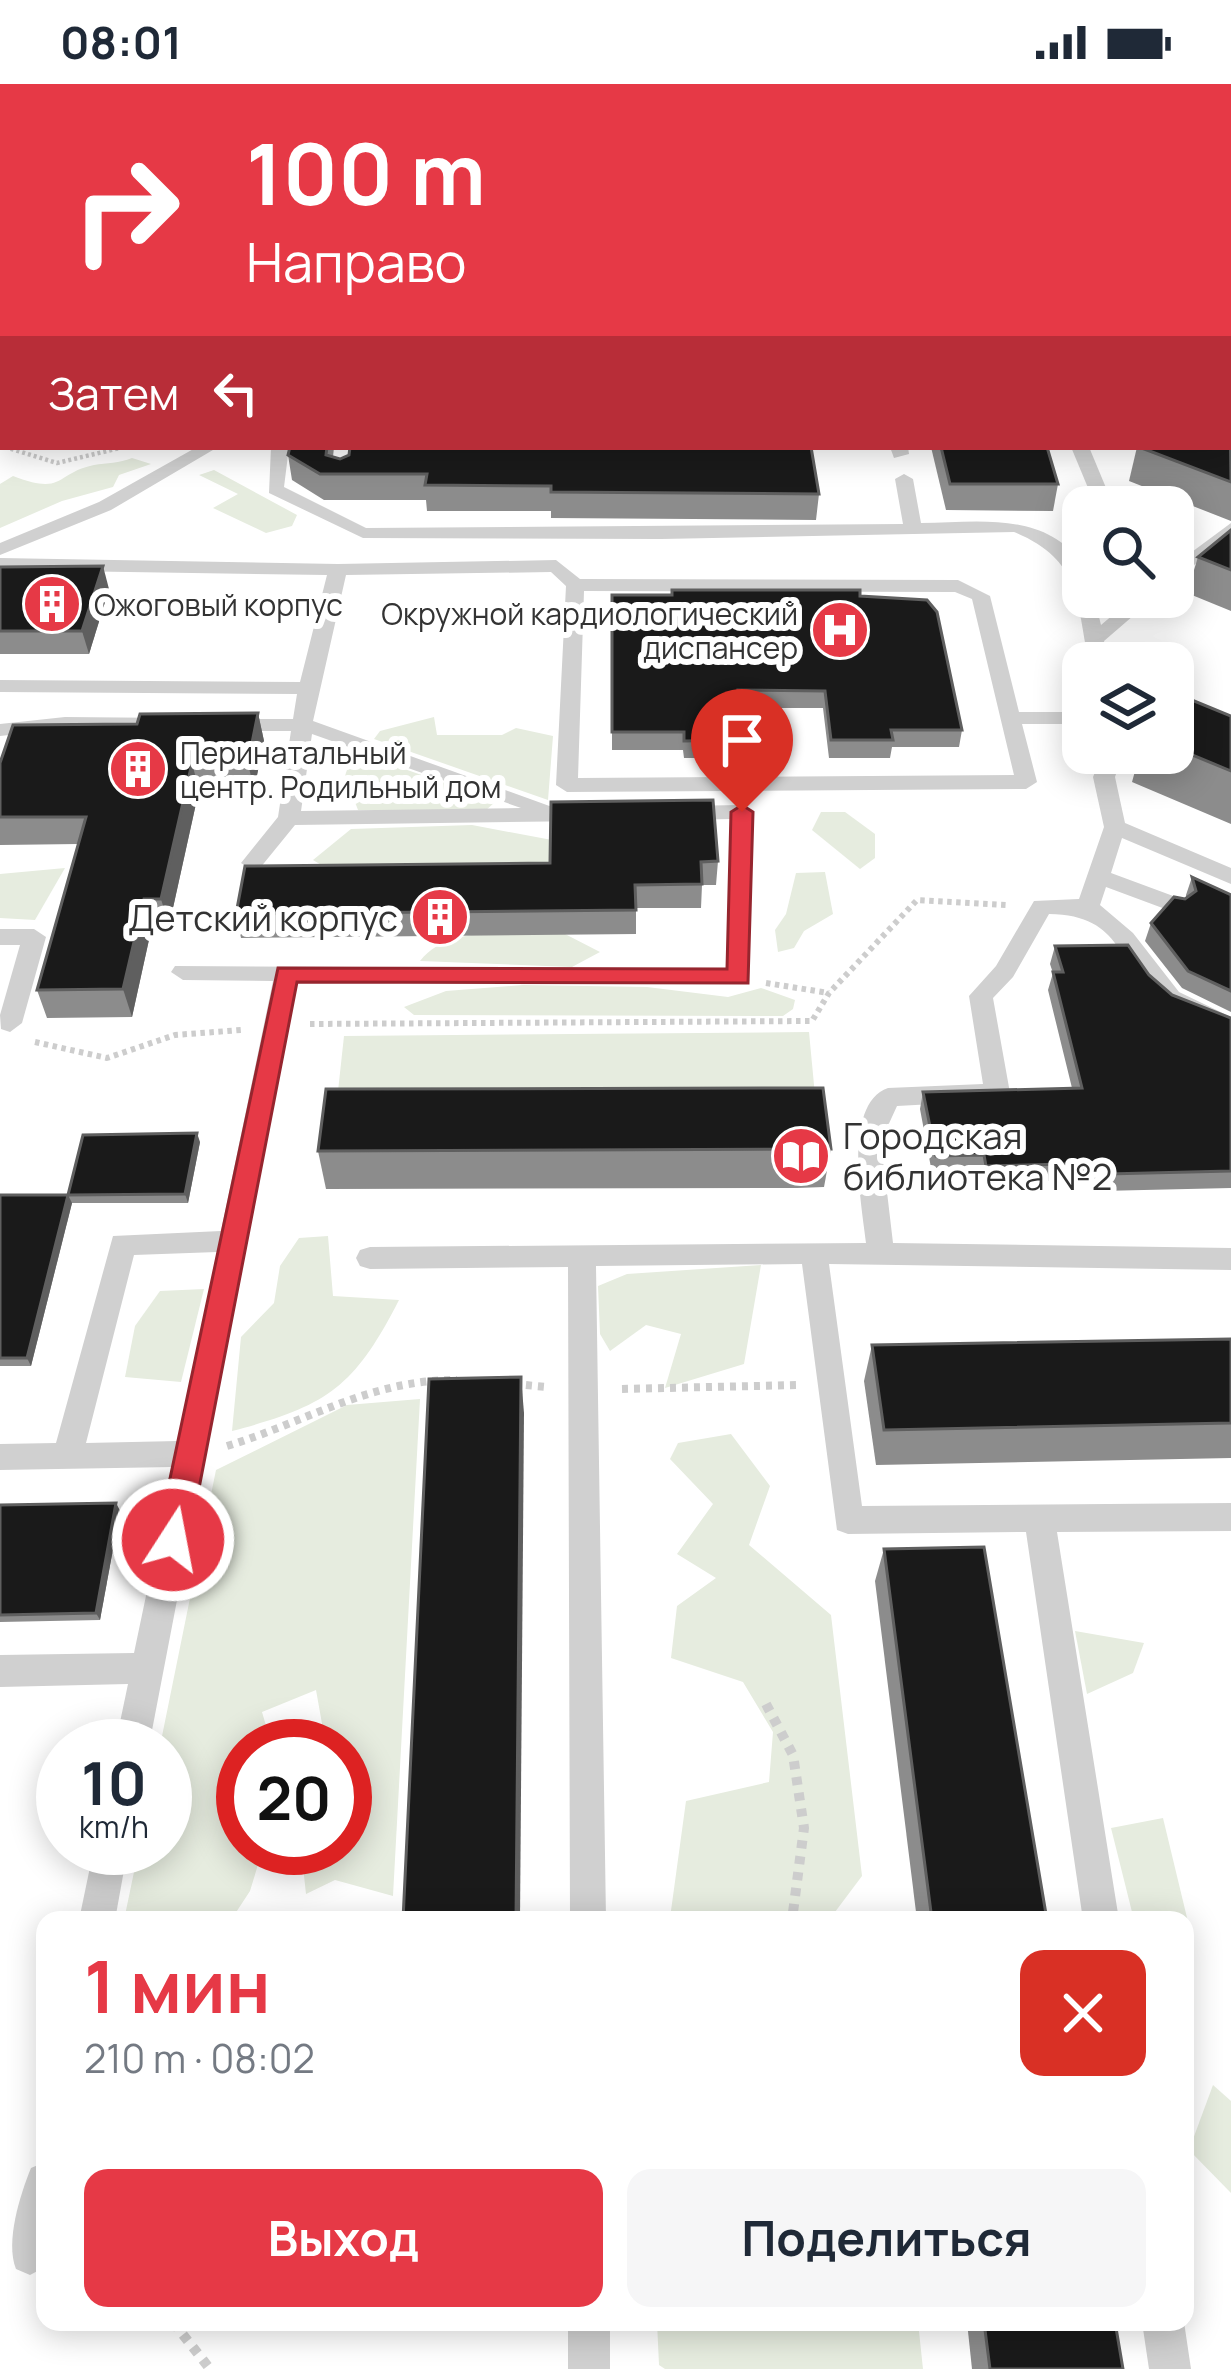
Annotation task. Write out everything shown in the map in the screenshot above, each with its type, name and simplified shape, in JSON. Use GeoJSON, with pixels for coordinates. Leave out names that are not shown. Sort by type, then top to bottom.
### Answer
{"type":"FeatureCollection","features":[{"type":"Feature","properties":{"kind":"lane"},"geometry":{"type":"LineString","coordinates":[[0,550],[105,506],[203,450]]}},
{"type":"Feature","properties":{"kind":"lane"},"geometry":{"type":"LineString","coordinates":[[280,450],[275,489],[363,532],[1016,527],[1062,548]]}},
{"type":"Feature","properties":{"kind":"lane"},"geometry":{"type":"LineString","coordinates":[[1081,450],[1096,486]]}},
{"type":"Feature","properties":{"kind":"lane"},"geometry":{"type":"LineString","coordinates":[[904,479],[914,529]]}},
{"type":"Feature","properties":{"kind":"lane"},"geometry":{"type":"LineString","coordinates":[[0,535],[93,498],[132,488]]}},
{"type":"Feature","properties":{"kind":"lane"},"geometry":{"type":"LineString","coordinates":[[1194,558],[1231,528]]}},
{"type":"Feature","properties":{"kind":"lane"},"geometry":{"type":"LineString","coordinates":[[438,532],[471,552],[551,555],[556,566]]}},
{"type":"Feature","properties":{"kind":"lane"},"geometry":{"type":"LineString","coordinates":[[1058,544],[1062,543]]}},
{"type":"Feature","properties":{"kind":"lane"},"geometry":{"type":"LineString","coordinates":[[0,564],[338,570],[556,566],[575,585],[958,586],[981,596],[1026,782],[567,785],[575,585]]}},
{"type":"Feature","properties":{"kind":"lane"},"geometry":{"type":"LineString","coordinates":[[251,863],[289,818],[308,688],[338,570]]}},
{"type":"Feature","properties":{"kind":"lane"},"geometry":{"type":"LineString","coordinates":[[1089,618],[1094,640],[1121,618]]}},
{"type":"Feature","properties":{"kind":"lane"},"geometry":{"type":"LineString","coordinates":[[0,686],[308,688]]}},
{"type":"Feature","properties":{"kind":"lane"},"geometry":{"type":"LineString","coordinates":[[1010,718],[1062,718]]}},
{"type":"Feature","properties":{"kind":"lane"},"geometry":{"type":"LineString","coordinates":[[0,730],[65,723],[305,725],[563,815]]}},
{"type":"Feature","properties":{"kind":"lane"},"geometry":{"type":"LineString","coordinates":[[1088,907],[1115,827],[1105,774]]}},
{"type":"Feature","properties":{"kind":"lane"},"geometry":{"type":"LineString","coordinates":[[184,972],[739,977],[742,812],[652,814]]}},
{"type":"Feature","properties":{"kind":"lane"},"geometry":{"type":"LineString","coordinates":[[289,818],[608,814]]}},
{"type":"Feature","properties":{"kind":"lane"},"geometry":{"type":"LineString","coordinates":[[1115,827],[1231,878]]}},
{"type":"Feature","properties":{"kind":"lane"},"geometry":{"type":"LineString","coordinates":[[1098,876],[1176,905]]}},
{"type":"Feature","properties":{"kind":"lane"},"geometry":{"type":"LineString","coordinates":[[881,1255],[868,1141],[888,1097],[997,1094],[981,996],[1005,970],[1042,907],[1088,907],[1125,939],[1170,998],[1231,1027]]}},
{"type":"Feature","properties":{"kind":"lane"},"geometry":{"type":"LineString","coordinates":[[0,937],[34,937],[10,1023]]}},
{"type":"Feature","properties":{"kind":"lane"},"geometry":{"type":"LineString","coordinates":[[137,1719],[286,974]]}},
{"type":"Feature","properties":{"kind":"lane"},"geometry":{"type":"LineString","coordinates":[[68,1456],[123,1244],[233,1241]]}},
{"type":"Feature","properties":{"kind":"lane"},"geometry":{"type":"LineString","coordinates":[[814,1253],[848,1520],[1231,1517]]}},
{"type":"Feature","properties":{"kind":"lane"},"geometry":{"type":"LineString","coordinates":[[370,1258],[814,1253],[1231,1259]]}},
{"type":"Feature","properties":{"kind":"lane"},"geometry":{"type":"LineString","coordinates":[[582,1254],[588,1911]]}},
{"type":"Feature","properties":{"kind":"lane"},"geometry":{"type":"LineString","coordinates":[[0,1457],[190,1454]]}},
{"type":"Feature","properties":{"kind":"lane"},"geometry":{"type":"LineString","coordinates":[[1039,1516],[1100,1911]]}},
{"type":"Feature","properties":{"kind":"lane"},"geometry":{"type":"LineString","coordinates":[[0,1672],[147,1668]]}},
{"type":"Feature","properties":{"kind":"lane"},"geometry":{"type":"LineString","coordinates":[[99,1911],[106,1875]]}},
{"type":"Feature","properties":{"kind":"lane"},"geometry":{"type":"LineString","coordinates":[[30,2255],[36,2226]]}},
{"type":"Feature","properties":{"kind":"lane"},"geometry":{"type":"LineString","coordinates":[[589,2331],[590,2369]]}},
{"type":"Feature","properties":{"kind":"lane"},"geometry":{"type":"LineString","coordinates":[[1164,2331],[1170,2369]]}},
{"type":"Feature","properties":{"kind":"path"},"geometry":{"type":"LineString","coordinates":[[16,450],[57,463],[117,450]]}},
{"type":"Feature","properties":{"kind":"path"},"geometry":{"type":"LineString","coordinates":[[739,977],[830,993]]}},
{"type":"Feature","properties":{"kind":"path"},"geometry":{"type":"LineString","coordinates":[[190,1454],[252,1440],[375,1385],[436,1378],[479,1381]]}},
{"type":"Feature","properties":{"kind":"path"},"geometry":{"type":"LineString","coordinates":[[500,1383],[586,1390],[831,1384]]}},
{"type":"Feature","properties":{"kind":"path"},"geometry":{"type":"LineString","coordinates":[[766,1704],[793,1755],[804,1828],[793,1911]]}},
{"type":"Feature","properties":{"kind":"path"},"geometry":{"type":"LineString","coordinates":[[180,2331],[210,2369]]}},
{"type":"Feature","properties":{"kind":"shaded area"},"geometry":{"type":"Polygon","coordinates":[[[132,458],[151,464],[119,475],[113,487],[62,501],[0,528],[0,484],[13,476],[51,483],[81,469],[132,458]]]}},
{"type":"Feature","properties":{"kind":"shaded area"},"geometry":{"type":"Polygon","coordinates":[[[214,470],[297,515],[292,526],[266,533],[213,508],[238,494],[199,475],[214,470]]]}},
{"type":"Feature","properties":{"kind":"shaded area"},"geometry":{"type":"Polygon","coordinates":[[[434,717],[437,735],[502,735],[516,728],[553,736],[548,800],[374,739],[380,731],[434,717]]]}},
{"type":"Feature","properties":{"kind":"shaded area"},"geometry":{"type":"Polygon","coordinates":[[[353,751],[496,801],[484,812],[358,810],[345,776],[353,751]]]}},
{"type":"Feature","properties":{"kind":"shaded area"},"geometry":{"type":"Polygon","coordinates":[[[821,812],[845,812],[875,834],[875,858],[860,869],[812,830],[821,812]]]}},
{"type":"Feature","properties":{"kind":"shaded area"},"geometry":{"type":"Polygon","coordinates":[[[472,825],[552,840],[551,887],[338,875],[313,860],[351,829],[472,825]]]}},
{"type":"Feature","properties":{"kind":"shaded area"},"geometry":{"type":"Polygon","coordinates":[[[65,868],[35,920],[0,918],[0,874],[65,868]]]}},
{"type":"Feature","properties":{"kind":"shaded area"},"geometry":{"type":"Polygon","coordinates":[[[825,872],[833,914],[804,931],[794,948],[778,952],[775,930],[786,914],[796,873],[825,872]]]}},
{"type":"Feature","properties":{"kind":"shaded area"},"geometry":{"type":"Polygon","coordinates":[[[565,934],[600,952],[572,967],[420,961],[449,940],[467,936],[565,934]]]}},
{"type":"Feature","properties":{"kind":"shaded area"},"geometry":{"type":"Polygon","coordinates":[[[523,985],[647,987],[728,997],[761,988],[795,1000],[793,1009],[783,1016],[414,1015],[404,1007],[446,991],[523,985]]]}},
{"type":"Feature","properties":{"kind":"shaded area"},"geometry":{"type":"Polygon","coordinates":[[[809,1032],[818,1127],[334,1128],[344,1036],[809,1032]]]}},
{"type":"Feature","properties":{"kind":"shaded area"},"geometry":{"type":"Polygon","coordinates":[[[328,1236],[333,1296],[399,1300],[367,1354],[334,1389],[292,1412],[232,1431],[241,1337],[274,1303],[280,1266],[299,1238],[328,1236]]]}},
{"type":"Feature","properties":{"kind":"shaded area"},"geometry":{"type":"Polygon","coordinates":[[[761,1265],[744,1364],[665,1388],[681,1334],[646,1325],[610,1351],[600,1334],[598,1286],[627,1274],[761,1265]]]}},
{"type":"Feature","properties":{"kind":"shaded area"},"geometry":{"type":"Polygon","coordinates":[[[204,1289],[181,1382],[125,1377],[135,1326],[160,1291],[204,1289]]]}},
{"type":"Feature","properties":{"kind":"shaded area"},"geometry":{"type":"Polygon","coordinates":[[[420,1399],[393,1896],[335,1880],[306,1894],[304,1875],[372,1875],[372,1719],[321,1719],[316,1690],[262,1712],[264,1719],[216,1719],[216,1875],[255,1875],[237,1911],[126,1911],[133,1875],[192,1875],[192,1719],[165,1719],[216,1470],[347,1405],[420,1399]]]}},
{"type":"Feature","properties":{"kind":"shaded area"},"geometry":{"type":"Polygon","coordinates":[[[731,1434],[770,1486],[749,1545],[831,1615],[862,1876],[836,1911],[671,1911],[686,1801],[769,1782],[773,1732],[743,1682],[671,1658],[677,1606],[716,1578],[677,1554],[713,1504],[670,1459],[678,1443],[731,1434]]]}},
{"type":"Feature","properties":{"kind":"shaded area"},"geometry":{"type":"Polygon","coordinates":[[[1075,1631],[1144,1643],[1133,1673],[1087,1694],[1075,1631]]]}},
{"type":"Feature","properties":{"kind":"shaded area"},"geometry":{"type":"Polygon","coordinates":[[[1163,1818],[1185,1911],[1132,1911],[1111,1828],[1163,1818]]]}},
{"type":"Feature","properties":{"kind":"shaded area"},"geometry":{"type":"Polygon","coordinates":[[[1213,2085],[1231,2101],[1231,2193],[1194,2155],[1194,2136],[1213,2085]]]}},
{"type":"Feature","properties":{"kind":"shaded area"},"geometry":{"type":"Polygon","coordinates":[[[657,2331],[919,2331],[923,2369],[665,2369],[659,2365],[657,2331]]]}},
{"type":"Feature","properties":{"kind":"building"},"geometry":{"type":"Polygon","coordinates":[[[289,450],[327,450],[326,455],[340,459],[350,450],[812,450],[819,494],[551,492],[551,486],[425,485],[427,474],[320,474],[288,455],[289,450]]]}},
{"type":"Feature","properties":{"kind":"building"},"geometry":{"type":"Polygon","coordinates":[[[942,450],[1048,450],[1058,484],[950,484],[942,450]]]}},
{"type":"Feature","properties":{"kind":"building"},"geometry":{"type":"Polygon","coordinates":[[[1147,450],[1231,450],[1231,482],[1147,450]]]}},
{"type":"Feature","properties":{"kind":"building"},"geometry":{"type":"Polygon","coordinates":[[[1231,530],[1231,570],[1198,557],[1231,530]]]}},
{"type":"Feature","properties":{"kind":"building"},"geometry":{"type":"Polygon","coordinates":[[[103,566],[82,631],[0,631],[0,567],[103,566]]]}},
{"type":"Feature","properties":{"kind":"building"},"geometry":{"type":"Polygon","coordinates":[[[672,590],[860,590],[860,596],[927,600],[937,612],[962,730],[891,730],[893,740],[831,740],[825,691],[738,690],[742,740],[684,741],[684,732],[612,732],[612,595],[672,595],[672,590]]]}},
{"type":"Feature","properties":{"kind":"building"},"geometry":{"type":"Polygon","coordinates":[[[1194,701],[1231,716],[1231,771],[1194,756],[1194,701]]]}},
{"type":"Feature","properties":{"kind":"building"},"geometry":{"type":"Polygon","coordinates":[[[258,713],[248,763],[192,763],[161,899],[144,899],[123,989],[37,990],[86,817],[0,817],[0,763],[13,725],[137,724],[140,714],[258,713]]]}},
{"type":"Feature","properties":{"kind":"building"},"geometry":{"type":"Polygon","coordinates":[[[713,800],[718,861],[701,862],[702,884],[635,885],[636,910],[236,914],[245,866],[550,863],[551,802],[713,800]]]}},
{"type":"Feature","properties":{"kind":"building"},"geometry":{"type":"Polygon","coordinates":[[[1192,877],[1231,895],[1231,991],[1188,971],[1151,923],[1174,897],[1185,899],[1196,891],[1192,877]]]}},
{"type":"Feature","properties":{"kind":"building"},"geometry":{"type":"Polygon","coordinates":[[[1128,945],[1149,975],[1172,995],[1231,1018],[1231,1171],[1107,1174],[1103,1163],[986,1166],[984,1155],[936,1156],[923,1092],[1082,1088],[1053,972],[1063,972],[1055,946],[1128,945]]]}},
{"type":"Feature","properties":{"kind":"building"},"geometry":{"type":"Polygon","coordinates":[[[823,1088],[831,1149],[318,1151],[326,1089],[823,1088]]]}},
{"type":"Feature","properties":{"kind":"building"},"geometry":{"type":"Polygon","coordinates":[[[197,1133],[185,1194],[68,1195],[83,1135],[197,1133]]]}},
{"type":"Feature","properties":{"kind":"building"},"geometry":{"type":"Polygon","coordinates":[[[0,1195],[68,1195],[27,1358],[0,1358],[0,1195]]]}},
{"type":"Feature","properties":{"kind":"building"},"geometry":{"type":"Polygon","coordinates":[[[1231,1339],[1231,1423],[884,1430],[872,1345],[1231,1339]]]}},
{"type":"Feature","properties":{"kind":"building"},"geometry":{"type":"Polygon","coordinates":[[[521,1377],[516,1911],[403,1911],[429,1379],[521,1377]]]}},
{"type":"Feature","properties":{"kind":"building"},"geometry":{"type":"Polygon","coordinates":[[[116,1503],[96,1613],[0,1615],[0,1505],[116,1503]]]}},
{"type":"Feature","properties":{"kind":"building"},"geometry":{"type":"Polygon","coordinates":[[[984,1547],[1045,1911],[931,1911],[884,1549],[984,1547]]]}},
{"type":"Feature","properties":{"kind":"building"},"geometry":{"type":"Polygon","coordinates":[[[985,2331],[1117,2331],[1123,2369],[990,2369],[985,2331]]]}},
{"type":"Feature","properties":{"kind":"place","name":"Ожоговый корпус"},"geometry":{"type":"Point","coordinates":[52,604]}},
{"type":"Feature","properties":{"kind":"place","name":"Окружной кардиологический диспансер"},"geometry":{"type":"Point","coordinates":[840,630]}},
{"type":"Feature","properties":{"kind":"place","name":"Перинатальный центр. Родильный дом"},"geometry":{"type":"Point","coordinates":[138,769]}},
{"type":"Feature","properties":{"kind":"place","name":"Детский корпус"},"geometry":{"type":"Point","coordinates":[440,917]}},
{"type":"Feature","properties":{"kind":"place","name":"Городская библиотека №2"},"geometry":{"type":"Point","coordinates":[801,1156]}},
{"type":"Feature","properties":{"kind":"route"},"geometry":{"type":"LineString","coordinates":[[173,1540],[286,974],[739,977],[742,812]]}}]}
